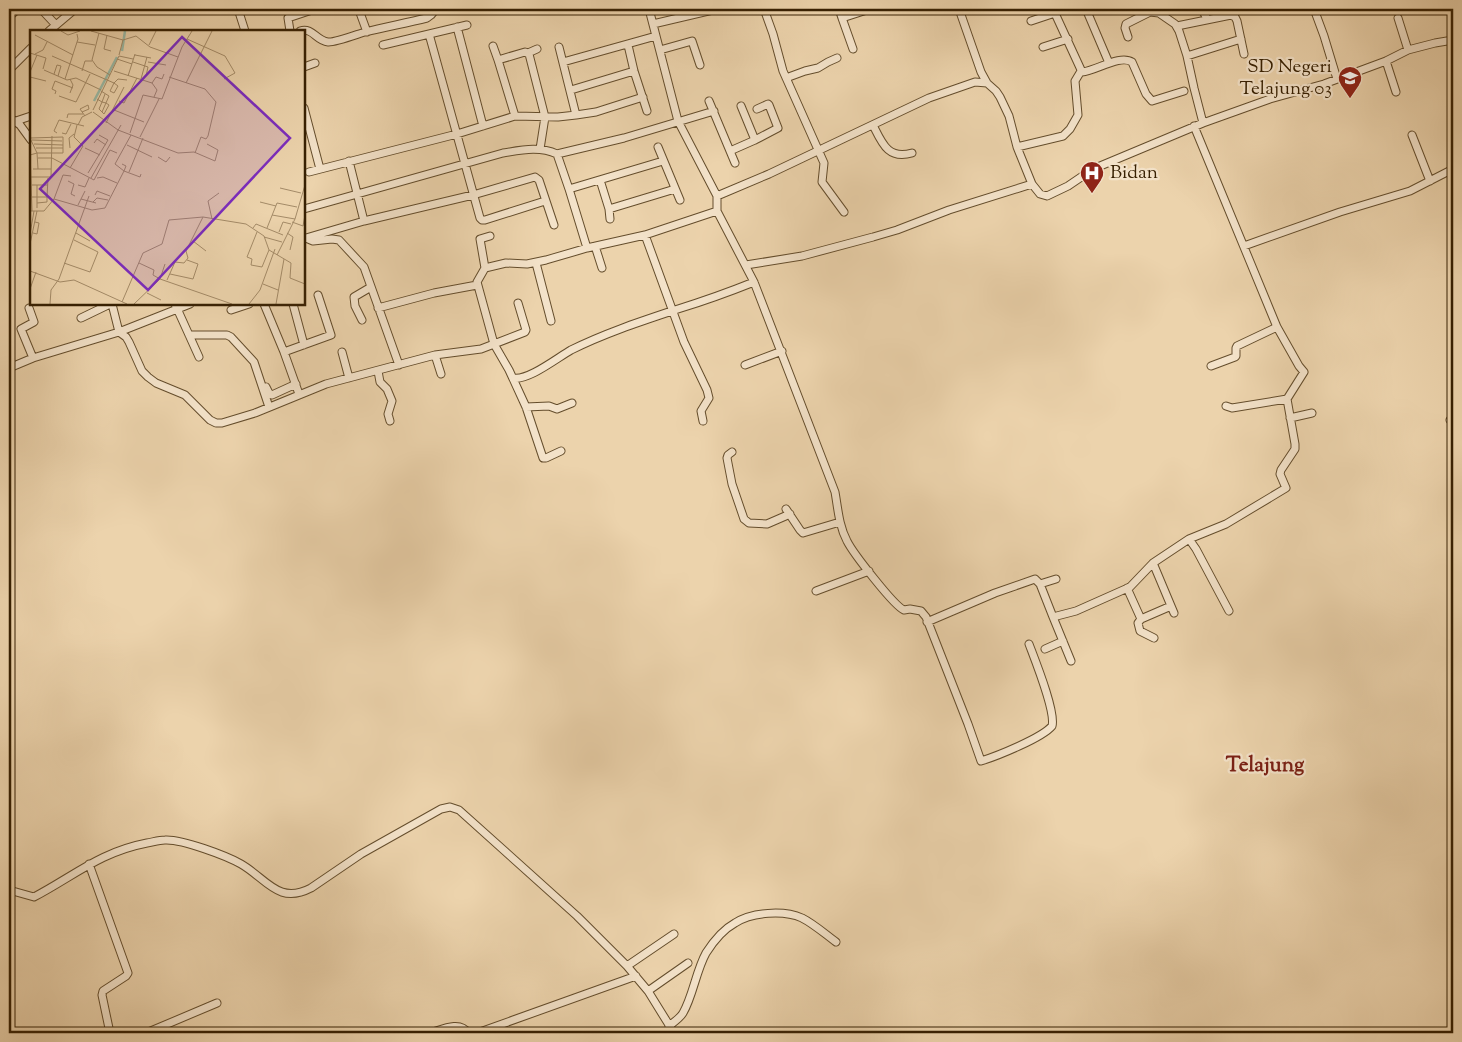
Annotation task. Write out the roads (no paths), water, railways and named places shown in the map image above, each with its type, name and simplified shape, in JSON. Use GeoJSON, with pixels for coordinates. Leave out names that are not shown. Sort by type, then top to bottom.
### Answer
{"type":"FeatureCollection","features":[{"type":"Feature","properties":{"kind":"street"},"geometry":{"type":"LineString","coordinates":[[9,17],[18,9]]}},
{"type":"Feature","properties":{"kind":"street"},"geometry":{"type":"LineString","coordinates":[[41,9],[56,25]]}},
{"type":"Feature","properties":{"kind":"street"},"geometry":{"type":"LineString","coordinates":[[50,30],[75,9]]}},
{"type":"Feature","properties":{"kind":"street"},"geometry":{"type":"LineString","coordinates":[[238,9],[245,30]]}},
{"type":"Feature","properties":{"kind":"street"},"geometry":{"type":"LineString","coordinates":[[290,30],[288,18],[315,9]]}},
{"type":"Feature","properties":{"kind":"street"},"geometry":{"type":"LineString","coordinates":[[305,30],[311,31],[328,42],[427,18],[436,9]]}},
{"type":"Feature","properties":{"kind":"street"},"geometry":{"type":"LineString","coordinates":[[649,9],[678,121],[717,196],[717,211],[754,282],[782,351],[835,492],[840,522],[847,541],[898,607],[904,610],[921,611],[926,617],[982,762],[1039,735],[1052,726],[1047,697],[1029,644]]}},
{"type":"Feature","properties":{"kind":"street"},"geometry":{"type":"LineString","coordinates":[[653,24],[717,9]]}},
{"type":"Feature","properties":{"kind":"street"},"geometry":{"type":"LineString","coordinates":[[764,9],[786,78],[824,163],[822,182],[844,212]]}},
{"type":"Feature","properties":{"kind":"street"},"geometry":{"type":"LineString","coordinates":[[839,9],[853,49]]}},
{"type":"Feature","properties":{"kind":"street"},"geometry":{"type":"LineString","coordinates":[[842,18],[870,9]]}},
{"type":"Feature","properties":{"kind":"street"},"geometry":{"type":"LineString","coordinates":[[958,9],[981,72],[987,83],[1000,97],[1009,116],[1017,147],[1032,184],[1040,194],[1047,196],[1068,186],[1094,169],[1203,122],[1270,99],[1324,84],[1386,61],[1408,50],[1453,40]]}},
{"type":"Feature","properties":{"kind":"street"},"geometry":{"type":"LineString","coordinates":[[1086,9],[1109,63]]}},
{"type":"Feature","properties":{"kind":"street"},"geometry":{"type":"LineString","coordinates":[[1202,9],[1207,19]]}},
{"type":"Feature","properties":{"kind":"street"},"geometry":{"type":"LineString","coordinates":[[1314,9],[1336,78]]}},
{"type":"Feature","properties":{"kind":"street"},"geometry":{"type":"LineString","coordinates":[[359,10],[367,32]]}},
{"type":"Feature","properties":{"kind":"street"},"geometry":{"type":"LineString","coordinates":[[1031,20],[1054,11],[1081,70]]}},
{"type":"Feature","properties":{"kind":"street"},"geometry":{"type":"LineString","coordinates":[[1128,37],[1125,28],[1128,23],[1150,12],[1159,11],[1177,26],[1187,56],[1203,122]]}},
{"type":"Feature","properties":{"kind":"street"},"geometry":{"type":"LineString","coordinates":[[1177,26],[1231,15],[1237,21],[1244,54]]}},
{"type":"Feature","properties":{"kind":"street"},"geometry":{"type":"LineString","coordinates":[[1398,18],[1408,50]]}},
{"type":"Feature","properties":{"kind":"street"},"geometry":{"type":"LineString","coordinates":[[383,45],[467,25]]}},
{"type":"Feature","properties":{"kind":"street"},"geometry":{"type":"LineString","coordinates":[[457,27],[483,126]]}},
{"type":"Feature","properties":{"kind":"street"},"geometry":{"type":"LineString","coordinates":[[428,34],[480,218],[482,220],[545,201]]}},
{"type":"Feature","properties":{"kind":"street"},"geometry":{"type":"LineString","coordinates":[[563,62],[656,36]]}},
{"type":"Feature","properties":{"kind":"street"},"geometry":{"type":"LineString","coordinates":[[1043,47],[1068,39]]}},
{"type":"Feature","properties":{"kind":"street"},"geometry":{"type":"LineString","coordinates":[[1187,56],[1241,39]]}},
{"type":"Feature","properties":{"kind":"street"},"geometry":{"type":"LineString","coordinates":[[660,50],[692,41],[700,65]]}},
{"type":"Feature","properties":{"kind":"street"},"geometry":{"type":"LineString","coordinates":[[628,44],[634,71],[647,110]]}},
{"type":"Feature","properties":{"kind":"street"},"geometry":{"type":"LineString","coordinates":[[493,46],[515,116]]}},
{"type":"Feature","properties":{"kind":"street"},"geometry":{"type":"LineString","coordinates":[[559,47],[576,115]]}},
{"type":"Feature","properties":{"kind":"street"},"geometry":{"type":"LineString","coordinates":[[9,70],[30,49]]}},
{"type":"Feature","properties":{"kind":"street"},"geometry":{"type":"LineString","coordinates":[[498,60],[537,49]]}},
{"type":"Feature","properties":{"kind":"street"},"geometry":{"type":"LineString","coordinates":[[528,53],[545,117],[540,149]]}},
{"type":"Feature","properties":{"kind":"street"},"geometry":{"type":"LineString","coordinates":[[786,78],[818,68],[837,58]]}},
{"type":"Feature","properties":{"kind":"street"},"geometry":{"type":"LineString","coordinates":[[1081,70],[1084,72],[1109,63],[1131,60],[1146,94],[1152,101],[1184,91]]}},
{"type":"Feature","properties":{"kind":"street"},"geometry":{"type":"LineString","coordinates":[[1386,61],[1396,92]]}},
{"type":"Feature","properties":{"kind":"street"},"geometry":{"type":"LineString","coordinates":[[305,67],[315,63]]}},
{"type":"Feature","properties":{"kind":"street"},"geometry":{"type":"LineString","coordinates":[[1017,147],[1063,136],[1070,129],[1078,115],[1075,81],[1081,70]]}},
{"type":"Feature","properties":{"kind":"street"},"geometry":{"type":"LineString","coordinates":[[571,90],[634,71]]}},
{"type":"Feature","properties":{"kind":"street"},"geometry":{"type":"LineString","coordinates":[[717,196],[769,174],[928,98],[975,82],[987,83]]}},
{"type":"Feature","properties":{"kind":"street"},"geometry":{"type":"LineString","coordinates":[[309,172],[457,134],[515,116],[576,115],[596,112],[643,97]]}},
{"type":"Feature","properties":{"kind":"street"},"geometry":{"type":"LineString","coordinates":[[710,101],[735,163]]}},
{"type":"Feature","properties":{"kind":"street"},"geometry":{"type":"LineString","coordinates":[[730,151],[778,128],[768,104],[757,109]]}},
{"type":"Feature","properties":{"kind":"street"},"geometry":{"type":"LineString","coordinates":[[741,106],[756,140]]}},
{"type":"Feature","properties":{"kind":"street"},"geometry":{"type":"LineString","coordinates":[[305,208],[503,153],[540,149],[557,154],[624,138],[714,111]]}},
{"type":"Feature","properties":{"kind":"street"},"geometry":{"type":"LineString","coordinates":[[305,112],[320,169]]}},
{"type":"Feature","properties":{"kind":"street"},"geometry":{"type":"LineString","coordinates":[[16,121],[30,116]]}},
{"type":"Feature","properties":{"kind":"street"},"geometry":{"type":"LineString","coordinates":[[9,117],[16,121],[30,139]]}},
{"type":"Feature","properties":{"kind":"street"},"geometry":{"type":"LineString","coordinates":[[873,124],[882,142],[890,152],[897,155],[912,152]]}},
{"type":"Feature","properties":{"kind":"street"},"geometry":{"type":"LineString","coordinates":[[1053,617],[1076,611],[1127,588],[1153,563],[1189,539],[1226,524],[1286,488],[1280,474],[1295,449],[1287,399],[1304,372],[1298,366],[1277,326],[1194,126]]}},
{"type":"Feature","properties":{"kind":"street"},"geometry":{"type":"LineString","coordinates":[[1412,135],[1430,181]]}},
{"type":"Feature","properties":{"kind":"street"},"geometry":{"type":"LineString","coordinates":[[658,148],[680,200]]}},
{"type":"Feature","properties":{"kind":"street"},"geometry":{"type":"LineString","coordinates":[[557,154],[591,247],[602,268]]}},
{"type":"Feature","properties":{"kind":"street"},"geometry":{"type":"LineString","coordinates":[[349,161],[364,221]]}},
{"type":"Feature","properties":{"kind":"street"},"geometry":{"type":"LineString","coordinates":[[570,190],[663,161]]}},
{"type":"Feature","properties":{"kind":"street"},"geometry":{"type":"LineString","coordinates":[[1244,246],[1340,212],[1402,194],[1453,169]]}},
{"type":"Feature","properties":{"kind":"street"},"geometry":{"type":"LineString","coordinates":[[305,234],[473,195],[535,177],[538,180],[554,225]]}},
{"type":"Feature","properties":{"kind":"street"},"geometry":{"type":"LineString","coordinates":[[600,180],[609,209],[610,219]]}},
{"type":"Feature","properties":{"kind":"street"},"geometry":{"type":"LineString","coordinates":[[746,265],[802,256],[889,233],[949,210],[1032,184]]}},
{"type":"Feature","properties":{"kind":"street"},"geometry":{"type":"LineString","coordinates":[[609,209],[675,189]]}},
{"type":"Feature","properties":{"kind":"street"},"geometry":{"type":"LineString","coordinates":[[485,268],[506,264],[536,262],[645,235],[717,211]]}},
{"type":"Feature","properties":{"kind":"street"},"geometry":{"type":"LineString","coordinates":[[305,235],[313,241],[332,239],[341,241],[364,267],[399,365]]}},
{"type":"Feature","properties":{"kind":"street"},"geometry":{"type":"LineString","coordinates":[[645,235],[684,342],[707,390],[709,400],[701,411],[703,421]]}},
{"type":"Feature","properties":{"kind":"street"},"geometry":{"type":"LineString","coordinates":[[490,236],[480,239],[485,268],[477,285],[494,344],[513,378],[526,407],[543,458],[561,451]]}},
{"type":"Feature","properties":{"kind":"street"},"geometry":{"type":"LineString","coordinates":[[536,262],[551,321]]}},
{"type":"Feature","properties":{"kind":"street"},"geometry":{"type":"LineString","coordinates":[[513,378],[519,379],[530,374],[571,350],[610,333],[754,282]]}},
{"type":"Feature","properties":{"kind":"street"},"geometry":{"type":"LineString","coordinates":[[378,308],[434,293],[477,285]]}},
{"type":"Feature","properties":{"kind":"street"},"geometry":{"type":"LineString","coordinates":[[362,320],[355,306],[354,296],[371,288]]}},
{"type":"Feature","properties":{"kind":"street"},"geometry":{"type":"LineString","coordinates":[[284,352],[331,335],[318,295]]}},
{"type":"Feature","properties":{"kind":"street"},"geometry":{"type":"LineString","coordinates":[[111,305],[119,332],[130,342],[142,371],[156,383],[185,396],[204,415],[216,423],[222,423],[269,407],[326,384],[378,372],[436,355],[481,349],[525,332],[518,304]]}},
{"type":"Feature","properties":{"kind":"street"},"geometry":{"type":"LineString","coordinates":[[81,318],[109,305]]}},
{"type":"Feature","properties":{"kind":"street"},"geometry":{"type":"LineString","coordinates":[[231,310],[247,305]]}},
{"type":"Feature","properties":{"kind":"street"},"geometry":{"type":"LineString","coordinates":[[264,305],[299,394]]}},
{"type":"Feature","properties":{"kind":"street"},"geometry":{"type":"LineString","coordinates":[[293,305],[304,345]]}},
{"type":"Feature","properties":{"kind":"street"},"geometry":{"type":"LineString","coordinates":[[9,368],[32,358],[119,332],[176,306],[199,357]]}},
{"type":"Feature","properties":{"kind":"street"},"geometry":{"type":"LineString","coordinates":[[29,308],[34,322],[21,329],[32,358]]}},
{"type":"Feature","properties":{"kind":"street"},"geometry":{"type":"LineString","coordinates":[[1211,366],[1235,357],[1237,346],[1277,326]]}},
{"type":"Feature","properties":{"kind":"street"},"geometry":{"type":"LineString","coordinates":[[189,335],[227,335],[231,337],[254,362],[269,407]]}},
{"type":"Feature","properties":{"kind":"street"},"geometry":{"type":"LineString","coordinates":[[745,364],[782,351]]}},
{"type":"Feature","properties":{"kind":"street"},"geometry":{"type":"LineString","coordinates":[[342,352],[349,378]]}},
{"type":"Feature","properties":{"kind":"street"},"geometry":{"type":"LineString","coordinates":[[436,355],[441,374]]}},
{"type":"Feature","properties":{"kind":"street"},"geometry":{"type":"LineString","coordinates":[[378,372],[381,384],[387,389],[392,401],[388,414],[390,421]]}},
{"type":"Feature","properties":{"kind":"street"},"geometry":{"type":"LineString","coordinates":[[260,381],[264,382],[269,394],[272,395],[296,384]]}},
{"type":"Feature","properties":{"kind":"street"},"geometry":{"type":"LineString","coordinates":[[1226,406],[1232,408],[1287,399]]}},
{"type":"Feature","properties":{"kind":"street"},"geometry":{"type":"LineString","coordinates":[[526,407],[549,406],[557,409],[572,403]]}},
{"type":"Feature","properties":{"kind":"street"},"geometry":{"type":"LineString","coordinates":[[1290,418],[1312,413]]}},
{"type":"Feature","properties":{"kind":"street"},"geometry":{"type":"LineString","coordinates":[[732,452],[727,458],[732,484],[744,519],[749,523],[766,524],[788,512],[804,533],[840,522]]}},
{"type":"Feature","properties":{"kind":"street"},"geometry":{"type":"LineString","coordinates":[[1189,539],[1229,611]]}},
{"type":"Feature","properties":{"kind":"street"},"geometry":{"type":"LineString","coordinates":[[1153,563],[1172,609],[1141,619],[1138,623],[1140,631],[1154,638]]}},
{"type":"Feature","properties":{"kind":"street"},"geometry":{"type":"LineString","coordinates":[[816,591],[869,571]]}},
{"type":"Feature","properties":{"kind":"street"},"geometry":{"type":"LineString","coordinates":[[1040,584],[1056,578]]}},
{"type":"Feature","properties":{"kind":"street"},"geometry":{"type":"LineString","coordinates":[[927,622],[995,593],[1035,579],[1040,584],[1071,662]]}},
{"type":"Feature","properties":{"kind":"street"},"geometry":{"type":"LineString","coordinates":[[1127,588],[1141,619]]}},
{"type":"Feature","properties":{"kind":"street"},"geometry":{"type":"LineString","coordinates":[[1045,649],[1063,641]]}},
{"type":"Feature","properties":{"kind":"street"},"geometry":{"type":"LineString","coordinates":[[9,890],[28,897],[34,897],[115,851],[166,840],[188,843],[241,864],[274,889],[290,895],[311,888],[361,854],[441,809],[450,807],[459,810],[570,909],[627,966],[648,991],[674,1033]]}},
{"type":"Feature","properties":{"kind":"street"},"geometry":{"type":"LineString","coordinates":[[90,864],[128,973],[103,991],[102,995],[110,1033]]}},
{"type":"Feature","properties":{"kind":"street"},"geometry":{"type":"LineString","coordinates":[[669,1026],[683,1013],[697,972],[706,954],[723,933],[739,921],[748,917],[769,914],[794,915],[815,926],[836,942]]}},
{"type":"Feature","properties":{"kind":"street"},"geometry":{"type":"LineString","coordinates":[[627,966],[674,934]]}},
{"type":"Feature","properties":{"kind":"street"},"geometry":{"type":"LineString","coordinates":[[648,991],[688,962]]}},
{"type":"Feature","properties":{"kind":"street"},"geometry":{"type":"LineString","coordinates":[[477,1033],[636,976]]}},
{"type":"Feature","properties":{"kind":"street"},"geometry":{"type":"LineString","coordinates":[[146,1033],[217,1003]]}},
{"type":"Feature","properties":{"kind":"street"},"geometry":{"type":"LineString","coordinates":[[430,1033],[457,1026],[461,1026],[468,1033]]}},
{"type":"Feature","properties":{"kind":"place","name":"SD Negeri Telajung 03"},"geometry":{"type":"Point","coordinates":[1350,99]}},
{"type":"Feature","properties":{"kind":"place","name":"Bidan"},"geometry":{"type":"Point","coordinates":[1092,194]}},
{"type":"Feature","properties":{"kind":"district","name":"Telajung"},"geometry":{"type":"Point","coordinates":[1265,766]}}]}
